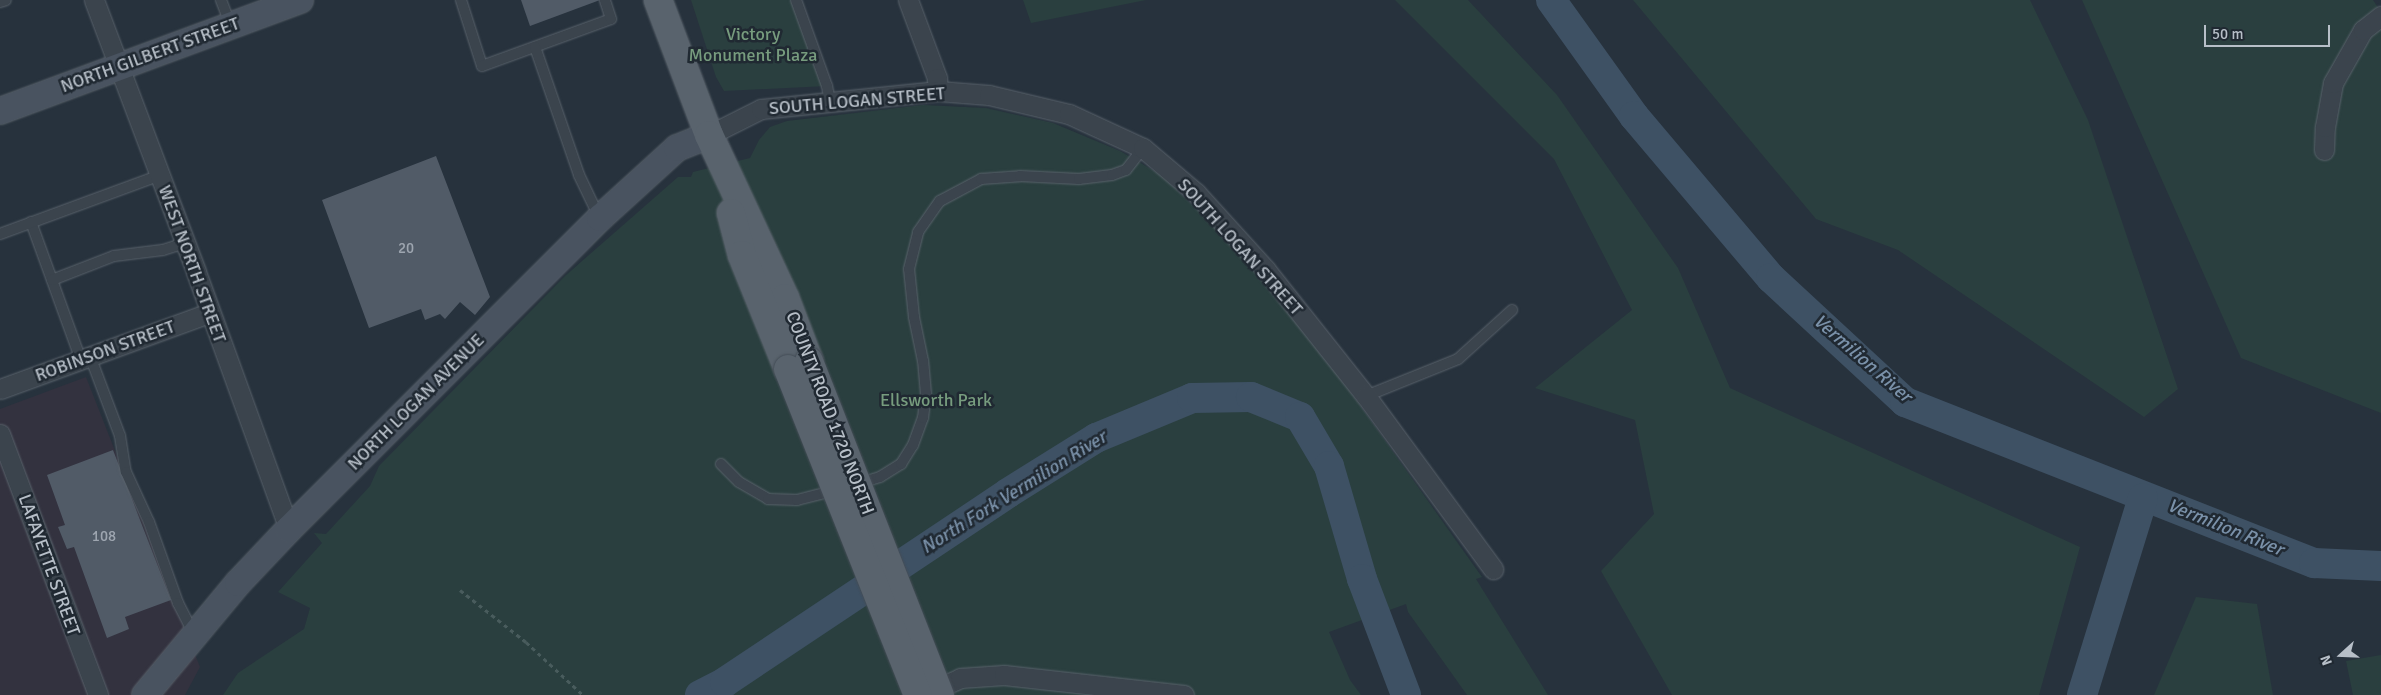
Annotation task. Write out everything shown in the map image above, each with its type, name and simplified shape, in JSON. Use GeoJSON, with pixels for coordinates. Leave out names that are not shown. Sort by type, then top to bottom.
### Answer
{"type":"FeatureCollection","features":[{"type":"Feature","properties":{"kind":"main road","name":"COUNTY ROAD 1720 NORTH"},"geometry":{"type":"LineString","coordinates":[[660,2],[709,135],[785,298],[798,365],[918,695]]}},
{"type":"Feature","properties":{"kind":"main road","name":"COUNTY ROAD 1720 NORTH"},"geometry":{"type":"LineString","coordinates":[[798,365],[940,695]]}},
{"type":"Feature","properties":{"kind":"street","name":"WEST NORTH STREET"},"geometry":{"type":"LineString","coordinates":[[94,0],[289,529]]}},
{"type":"Feature","properties":{"kind":"street","name":"NORTH GILBERT STREET"},"geometry":{"type":"LineString","coordinates":[[0,111],[300,0]]}},
{"type":"Feature","properties":{"kind":"street"},"geometry":{"type":"LineString","coordinates":[[908,0],[937,78],[938,91]]}},
{"type":"Feature","properties":{"kind":"street"},"geometry":{"type":"LineString","coordinates":[[2324,150],[2325,127],[2333,83],[2363,30],[2381,16]]}},
{"type":"Feature","properties":{"kind":"street","name":"SOUTH LOGAN STREET"},"geometry":{"type":"LineString","coordinates":[[709,135],[761,109],[938,91],[990,95],[1069,114],[1143,148],[1196,193],[1259,263],[1366,396],[1493,569]]}},
{"type":"Feature","properties":{"kind":"street","name":"NORTH LOGAN AVENUE"},"geometry":{"type":"LineString","coordinates":[[145,695],[238,583],[289,529],[600,218],[677,148],[709,135]]}},
{"type":"Feature","properties":{"kind":"street","name":"ROBINSON STREET"},"geometry":{"type":"LineString","coordinates":[[0,389],[209,313]]}},
{"type":"Feature","properties":{"kind":"street","name":"LAFAYETTE STREET"},"geometry":{"type":"LineString","coordinates":[[0,434],[98,695]]}},
{"type":"Feature","properties":{"kind":"street"},"geometry":{"type":"LineString","coordinates":[[922,695],[960,678],[1004,675],[1036,687],[1184,695]]}},
{"type":"Feature","properties":{"kind":"lane"},"geometry":{"type":"LineString","coordinates":[[0,2],[6,0]]}},
{"type":"Feature","properties":{"kind":"lane"},"geometry":{"type":"LineString","coordinates":[[221,0],[231,25]]}},
{"type":"Feature","properties":{"kind":"lane"},"geometry":{"type":"LineString","coordinates":[[461,0],[482,66],[612,19],[604,0]]}},
{"type":"Feature","properties":{"kind":"lane"},"geometry":{"type":"LineString","coordinates":[[796,0],[827,86],[830,101]]}},
{"type":"Feature","properties":{"kind":"lane"},"geometry":{"type":"LineString","coordinates":[[535,47],[579,175],[600,218]]}},
{"type":"Feature","properties":{"kind":"lane"},"geometry":{"type":"LineString","coordinates":[[721,464],[739,482],[768,499],[796,500],[880,477],[901,464],[913,445],[923,418],[926,394],[923,361],[914,317],[909,269],[918,232],[940,201],[981,178],[1020,176],[1079,179],[1112,175],[1126,170],[1143,148]]}},
{"type":"Feature","properties":{"kind":"lane"},"geometry":{"type":"LineString","coordinates":[[0,234],[160,175]]}},
{"type":"Feature","properties":{"kind":"lane"},"geometry":{"type":"LineString","coordinates":[[31,222],[52,280],[120,436],[126,472],[148,522],[178,603],[194,635]]}},
{"type":"Feature","properties":{"kind":"lane"},"geometry":{"type":"LineString","coordinates":[[52,280],[114,256],[156,252],[185,243]]}},
{"type":"Feature","properties":{"kind":"lane"},"geometry":{"type":"LineString","coordinates":[[1366,396],[1458,359],[1512,310]]}},
{"type":"Feature","properties":{"kind":"path"},"geometry":{"type":"LineString","coordinates":[[460,590],[526,642],[583,695]]}},
{"type":"Feature","properties":{"kind":"shaded area"},"geometry":{"type":"Polygon","coordinates":[[[86,377],[200,667],[185,695],[0,695],[0,409],[86,377]]]}},
{"type":"Feature","properties":{"kind":"green space","name":"Victory Monument Plaza"},"geometry":{"type":"Polygon","coordinates":[[[691,0],[796,0],[827,86],[724,91],[716,77],[691,0]]]}},
{"type":"Feature","properties":{"kind":"green space"},"geometry":{"type":"Polygon","coordinates":[[[1023,0],[1146,0],[1031,23],[1023,0]]]}},
{"type":"Feature","properties":{"kind":"green space"},"geometry":{"type":"Polygon","coordinates":[[[1395,0],[1468,0],[1557,95],[1678,268],[1730,388],[2080,547],[2039,695],[1672,695],[1601,571],[1654,514],[1635,420],[1535,388],[1632,310],[1554,159],[1395,0]]]}},
{"type":"Feature","properties":{"kind":"green space"},"geometry":{"type":"Polygon","coordinates":[[[1633,0],[2030,0],[2088,120],[2178,389],[2144,417],[1898,250],[1816,219],[1633,0]]]}},
{"type":"Feature","properties":{"kind":"green space"},"geometry":{"type":"Polygon","coordinates":[[[2082,0],[2373,0],[2381,12],[2381,413],[2241,358],[2082,0]]]}},
{"type":"Feature","properties":{"kind":"green space","name":"Ellsworth Park"},"geometry":{"type":"Polygon","coordinates":[[[923,105],[986,108],[1053,123],[1120,151],[1161,175],[1236,247],[1325,356],[1482,577],[1476,579],[1548,695],[1467,695],[1408,612],[1406,604],[1329,632],[1350,680],[1361,695],[223,695],[238,673],[304,629],[310,608],[278,592],[322,543],[314,533],[326,534],[370,486],[379,466],[565,276],[678,177],[691,177],[693,172],[750,158],[759,140],[770,127],[787,121],[923,105]]]}},
{"type":"Feature","properties":{"kind":"green space"},"geometry":{"type":"Polygon","coordinates":[[[2196,597],[2257,604],[2273,695],[2154,695],[2196,597]]]}},
{"type":"Feature","properties":{"kind":"green space"},"geometry":{"type":"Polygon","coordinates":[[[2381,655],[2381,695],[2353,695],[2346,661],[2381,655]]]}},
{"type":"Feature","properties":{"kind":"building"},"geometry":{"type":"Polygon","coordinates":[[[521,0],[600,0],[530,26],[521,0]]]}},
{"type":"Feature","properties":{"kind":"building"},"geometry":{"type":"Polygon","coordinates":[[[436,156],[490,297],[475,315],[460,302],[445,319],[440,314],[425,320],[421,309],[369,328],[322,200],[436,156]]]}},
{"type":"Feature","properties":{"kind":"building"},"geometry":{"type":"Polygon","coordinates":[[[113,450],[171,600],[125,617],[129,629],[107,638],[74,547],[67,549],[58,527],[65,525],[47,475],[113,450]]]}},
{"type":"Feature","properties":{"kind":"waterway","name":"Vermilion River"},"geometry":{"type":"LineString","coordinates":[[1551,0],[1634,116],[1771,278],[1905,402],[2314,563],[2381,566]]}},
{"type":"Feature","properties":{"kind":"waterway","name":"North Fork Vermilion River"},"geometry":{"type":"LineString","coordinates":[[700,695],[725,682],[1008,493],[1096,438],[1192,398],[1251,397],[1300,417],[1329,466],[1362,579],[1406,695]]}},
{"type":"Feature","properties":{"kind":"waterway","name":"North Fork Vermilion River"},"geometry":{"type":"LineString","coordinates":[[2082,695],[2143,498]]}}]}
